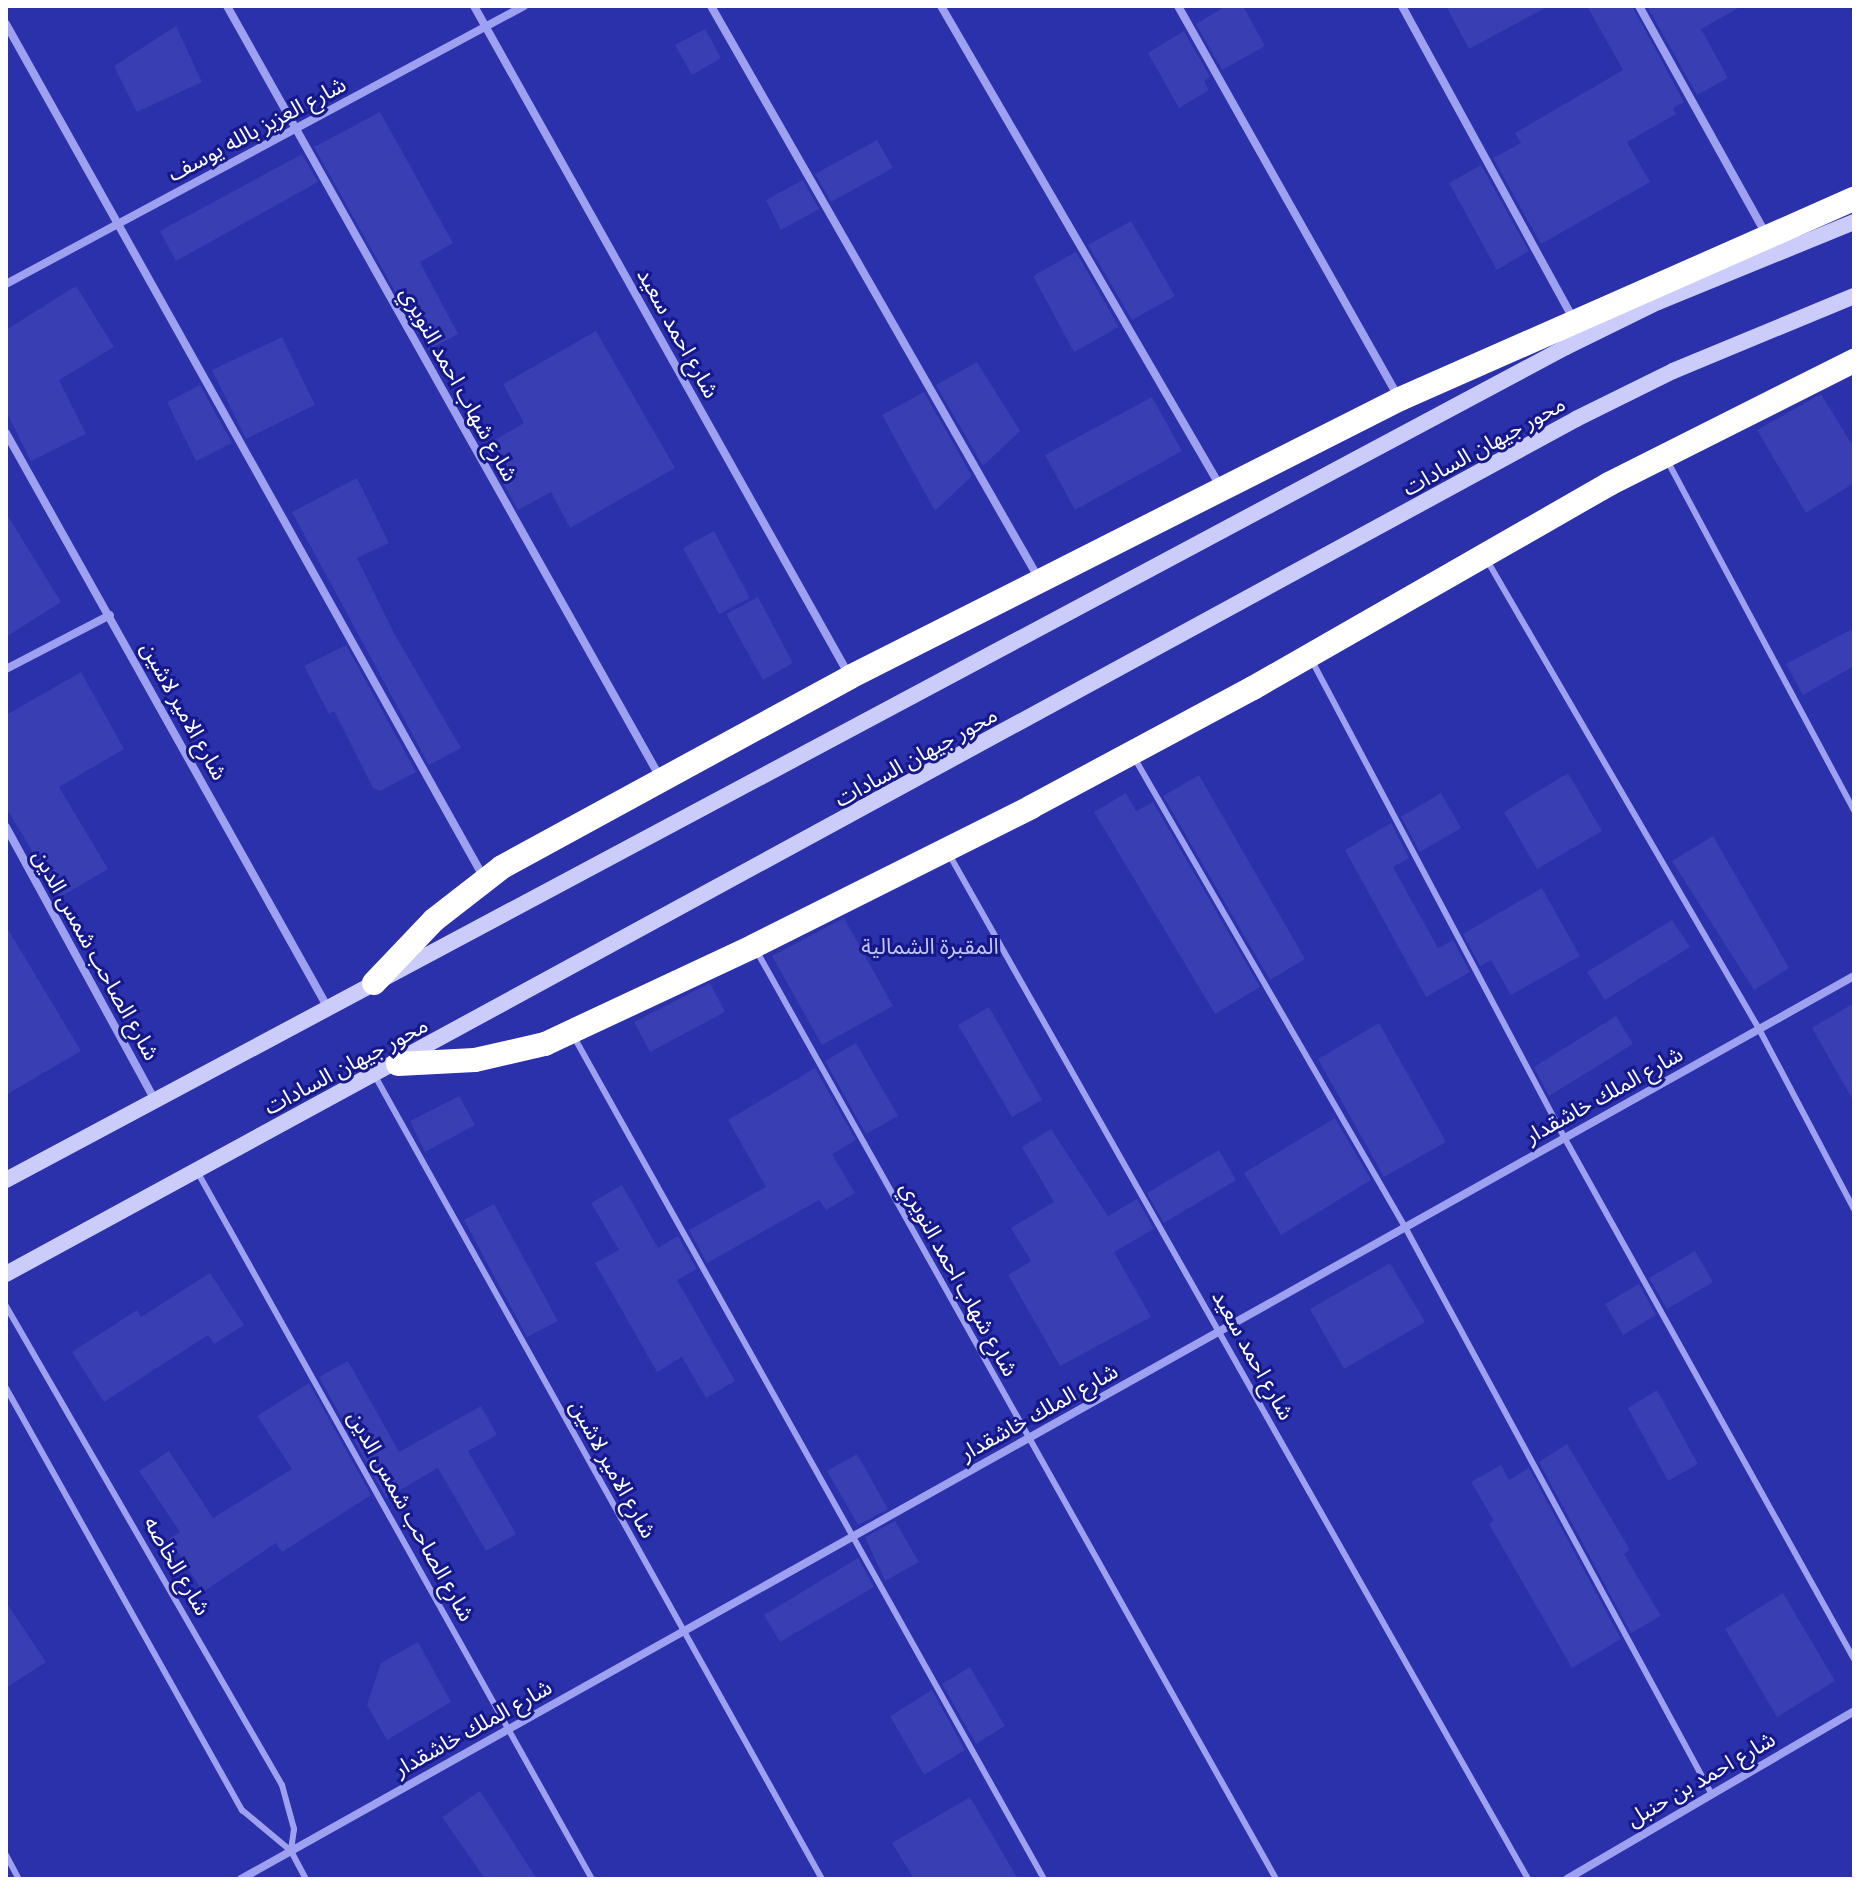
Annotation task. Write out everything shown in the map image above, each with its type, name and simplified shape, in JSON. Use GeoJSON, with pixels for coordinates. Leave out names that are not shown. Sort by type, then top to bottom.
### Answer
{"type":"FeatureCollection","features":[{"type":"Feature","properties":{"kind":"highway"},"geometry":{"type":"LineString","coordinates":[[374,983],[434,920],[485,879],[850,677],[1220,486],[1400,399],[1574,318],[1766,235],[1852,207]]}},
{"type":"Feature","properties":{"kind":"highway"},"geometry":{"type":"LineString","coordinates":[[398,1064],[475,1060],[572,1033],[754,946],[1132,753],[1665,456],[1854,361]]}},
{"type":"Feature","properties":{"kind":"main road"},"geometry":{"type":"LineString","coordinates":[[6,1180],[1566,347],[1725,273],[1852,207]]}},
{"type":"Feature","properties":{"kind":"main road","name":"محور جيهان السادات"},"geometry":{"type":"LineString","coordinates":[[6,1274],[398,1064],[1563,427],[1673,371],[1854,296]]}},
{"type":"Feature","properties":{"kind":"street","name":"شارع شهاب احمد النويري"},"geometry":{"type":"LineString","coordinates":[[227,6],[661,780]]}},
{"type":"Feature","properties":{"kind":"street","name":"شارع احمد سعيد"},"geometry":{"type":"LineString","coordinates":[[474,6],[850,677]]}},
{"type":"Feature","properties":{"kind":"street","name":"شارع العزيز بالله يوسف"},"geometry":{"type":"LineString","coordinates":[[6,284],[524,6]]}},
{"type":"Feature","properties":{"kind":"street"},"geometry":{"type":"LineString","coordinates":[[711,6],[1040,579]]}},
{"type":"Feature","properties":{"kind":"street"},"geometry":{"type":"LineString","coordinates":[[941,6],[1220,486]]}},
{"type":"Feature","properties":{"kind":"street"},"geometry":{"type":"LineString","coordinates":[[1178,6],[1400,399]]}},
{"type":"Feature","properties":{"kind":"street"},"geometry":{"type":"LineString","coordinates":[[1402,6],[1574,318]]}},
{"type":"Feature","properties":{"kind":"street"},"geometry":{"type":"LineString","coordinates":[[1639,6],[1766,235]]}},
{"type":"Feature","properties":{"kind":"street"},"geometry":{"type":"LineString","coordinates":[[6,24],[485,879]]}},
{"type":"Feature","properties":{"kind":"street","name":"شارع الامير لاشين"},"geometry":{"type":"LineString","coordinates":[[6,433],[328,1008]]}},
{"type":"Feature","properties":{"kind":"street"},"geometry":{"type":"LineString","coordinates":[[6,669],[110,615]]}},
{"type":"Feature","properties":{"kind":"street","name":"شارع الصاحب شمس الدين"},"geometry":{"type":"LineString","coordinates":[[6,827],[155,1100]]}},
{"type":"Feature","properties":{"kind":"street","name":"شارع الملك خاشقدار"},"geometry":{"type":"LineString","coordinates":[[241,1879],[1854,976]]}},
{"type":"Feature","properties":{"kind":"street","name":"شارع احمد بن حنبل"},"geometry":{"type":"LineString","coordinates":[[1567,1879],[1854,1711]]}},
{"type":"Feature","properties":{"kind":"lane"},"geometry":{"type":"LineString","coordinates":[[1665,456],[1854,811]]}},
{"type":"Feature","properties":{"kind":"lane"},"geometry":{"type":"LineString","coordinates":[[1485,556],[1759,1029],[1854,1209]]}},
{"type":"Feature","properties":{"kind":"lane"},"geometry":{"type":"LineString","coordinates":[[1310,656],[1564,1137],[1854,1659]]}},
{"type":"Feature","properties":{"kind":"lane"},"geometry":{"type":"LineString","coordinates":[[1132,753],[1405,1227],[1711,1793]]}},
{"type":"Feature","properties":{"kind":"lane","name":"شارع احمد سعيد"},"geometry":{"type":"LineString","coordinates":[[946,850],[1528,1879]]}},
{"type":"Feature","properties":{"kind":"lane","name":"شارع شهاب احمد النويري"},"geometry":{"type":"LineString","coordinates":[[754,946],[1027,1439],[1276,1879]]}},
{"type":"Feature","properties":{"kind":"lane"},"geometry":{"type":"LineString","coordinates":[[572,1033],[1044,1879]]}},
{"type":"Feature","properties":{"kind":"lane","name":"شارع الامير لاشين"},"geometry":{"type":"LineString","coordinates":[[375,1076],[822,1879]]}},
{"type":"Feature","properties":{"kind":"lane","name":"شارع الصاحب شمس الدين"},"geometry":{"type":"LineString","coordinates":[[197,1171],[592,1879]]}},
{"type":"Feature","properties":{"kind":"lane","name":"شارع الخاصه"},"geometry":{"type":"LineString","coordinates":[[6,1306],[282,1785],[292,1817],[291,1851]]}},
{"type":"Feature","properties":{"kind":"lane","name":"شارع الخاصه"},"geometry":{"type":"LineString","coordinates":[[6,1388],[242,1810],[291,1851],[306,1879]]}},
{"type":"Feature","properties":{"kind":"lane"},"geometry":{"type":"LineString","coordinates":[[6,1855],[19,1879]]}},
{"type":"Feature","properties":{"kind":"green space","name":"المقبرة الشمالية"},"geometry":{"type":"Polygon","coordinates":[[[6,6],[1850,6],[1854,15],[1854,1879],[6,1879],[6,6]]]}},
{"type":"Feature","properties":{"kind":"building"},"geometry":{"type":"Polygon","coordinates":[[[1226,6],[1243,6],[1265,46],[1222,70],[1196,24],[1226,6]]]}},
{"type":"Feature","properties":{"kind":"building"},"geometry":{"type":"Polygon","coordinates":[[[1446,6],[1549,6],[1469,49],[1446,6]]]}},
{"type":"Feature","properties":{"kind":"building"},"geometry":{"type":"Polygon","coordinates":[[[1587,6],[1632,6],[1684,102],[1673,108],[1676,114],[1627,142],[1650,182],[1541,244],[1493,158],[1521,143],[1515,133],[1623,70],[1587,6]]]}},
{"type":"Feature","properties":{"kind":"building"},"geometry":{"type":"Polygon","coordinates":[[[1647,6],[1742,6],[1701,29],[1728,78],[1697,95],[1647,6]]]}},
{"type":"Feature","properties":{"kind":"building"},"geometry":{"type":"Polygon","coordinates":[[[176,26],[202,82],[137,112],[114,66],[176,26]]]}},
{"type":"Feature","properties":{"kind":"building"},"geometry":{"type":"Polygon","coordinates":[[[705,29],[721,58],[692,75],[675,45],[705,29]]]}},
{"type":"Feature","properties":{"kind":"building"},"geometry":{"type":"Polygon","coordinates":[[[1184,31],[1210,77],[1204,81],[1209,90],[1179,108],[1148,53],[1184,31]]]}},
{"type":"Feature","properties":{"kind":"building"},"geometry":{"type":"Polygon","coordinates":[[[380,112],[453,243],[420,262],[458,334],[428,350],[314,147],[380,112]]]}},
{"type":"Feature","properties":{"kind":"building"},"geometry":{"type":"Polygon","coordinates":[[[877,140],[893,168],[831,202],[815,174],[877,140]]]}},
{"type":"Feature","properties":{"kind":"building"},"geometry":{"type":"Polygon","coordinates":[[[302,154],[318,182],[176,261],[160,231],[302,154]]]}},
{"type":"Feature","properties":{"kind":"building"},"geometry":{"type":"Polygon","coordinates":[[[1481,165],[1529,251],[1497,270],[1449,183],[1481,165]]]}},
{"type":"Feature","properties":{"kind":"building"},"geometry":{"type":"Polygon","coordinates":[[[803,180],[819,209],[781,230],[766,200],[803,180]]]}},
{"type":"Feature","properties":{"kind":"building"},"geometry":{"type":"Polygon","coordinates":[[[1131,221],[1175,296],[1132,320],[1088,245],[1131,221]]]}},
{"type":"Feature","properties":{"kind":"building"},"geometry":{"type":"Polygon","coordinates":[[[1076,252],[1119,327],[1074,352],[1033,276],[1076,252]]]}},
{"type":"Feature","properties":{"kind":"building"},"geometry":{"type":"Polygon","coordinates":[[[76,286],[114,347],[59,380],[86,434],[31,461],[6,411],[6,330],[76,286]]]}},
{"type":"Feature","properties":{"kind":"building"},"geometry":{"type":"Polygon","coordinates":[[[596,331],[675,468],[570,528],[551,492],[518,510],[483,447],[524,423],[503,384],[596,331]]]}},
{"type":"Feature","properties":{"kind":"building"},"geometry":{"type":"Polygon","coordinates":[[[282,337],[315,405],[246,439],[212,370],[282,337]]]}},
{"type":"Feature","properties":{"kind":"building"},"geometry":{"type":"Polygon","coordinates":[[[977,362],[1020,431],[983,466],[936,385],[977,362]]]}},
{"type":"Feature","properties":{"kind":"building"},"geometry":{"type":"Polygon","coordinates":[[[200,385],[232,443],[196,461],[167,402],[200,385]]]}},
{"type":"Feature","properties":{"kind":"building"},"geometry":{"type":"Polygon","coordinates":[[[924,392],[972,476],[935,511],[882,415],[924,392]]]}},
{"type":"Feature","properties":{"kind":"building"},"geometry":{"type":"Polygon","coordinates":[[[1821,394],[1854,448],[1854,483],[1806,513],[1757,430],[1821,394]]]}},
{"type":"Feature","properties":{"kind":"building"},"geometry":{"type":"Polygon","coordinates":[[[1152,397],[1182,451],[1075,510],[1045,455],[1152,397]]]}},
{"type":"Feature","properties":{"kind":"building"},"geometry":{"type":"Polygon","coordinates":[[[357,478],[389,543],[357,558],[395,635],[461,748],[429,765],[292,512],[357,478]]]}},
{"type":"Feature","properties":{"kind":"building"},"geometry":{"type":"Polygon","coordinates":[[[6,513],[61,602],[6,637],[6,513]]]}},
{"type":"Feature","properties":{"kind":"building"},"geometry":{"type":"Polygon","coordinates":[[[714,531],[750,598],[719,614],[683,548],[714,531]]]}},
{"type":"Feature","properties":{"kind":"building"},"geometry":{"type":"Polygon","coordinates":[[[758,597],[793,663],[763,680],[726,614],[758,597]]]}},
{"type":"Feature","properties":{"kind":"building"},"geometry":{"type":"Polygon","coordinates":[[[1854,628],[1854,666],[1803,695],[1786,664],[1854,628]]]}},
{"type":"Feature","properties":{"kind":"building"},"geometry":{"type":"Polygon","coordinates":[[[346,645],[416,772],[380,791],[373,788],[334,711],[329,714],[304,666],[346,645]]]}},
{"type":"Feature","properties":{"kind":"building"},"geometry":{"type":"Polygon","coordinates":[[[81,672],[124,749],[59,787],[108,869],[60,897],[6,808],[6,715],[81,672]]]}},
{"type":"Feature","properties":{"kind":"building"},"geometry":{"type":"Polygon","coordinates":[[[1568,773],[1602,831],[1537,869],[1504,812],[1568,773]]]}},
{"type":"Feature","properties":{"kind":"building"},"geometry":{"type":"Polygon","coordinates":[[[1199,775],[1305,959],[1270,980],[1163,796],[1199,775]]]}},
{"type":"Feature","properties":{"kind":"building"},"geometry":{"type":"Polygon","coordinates":[[[1126,793],[1136,811],[1153,802],[1260,987],[1215,1014],[1094,812],[1126,793]]]}},
{"type":"Feature","properties":{"kind":"building"},"geometry":{"type":"Polygon","coordinates":[[[1441,793],[1461,828],[1420,852],[1401,817],[1441,793]]]}},
{"type":"Feature","properties":{"kind":"building"},"geometry":{"type":"Polygon","coordinates":[[[1391,823],[1409,858],[1393,867],[1438,948],[1453,940],[1470,972],[1426,997],[1345,850],[1391,823]]]}},
{"type":"Feature","properties":{"kind":"building"},"geometry":{"type":"Polygon","coordinates":[[[1713,836],[1789,968],[1754,990],[1672,861],[1713,836]]]}},
{"type":"Feature","properties":{"kind":"building"},"geometry":{"type":"Polygon","coordinates":[[[1542,888],[1580,956],[1511,995],[1491,960],[1480,966],[1463,934],[1542,888]]]}},
{"type":"Feature","properties":{"kind":"building"},"geometry":{"type":"Polygon","coordinates":[[[844,918],[893,1006],[822,1045],[772,956],[844,918]]]}},
{"type":"Feature","properties":{"kind":"building"},"geometry":{"type":"Polygon","coordinates":[[[1672,920],[1690,947],[1605,1000],[1587,972],[1672,920]]]}},
{"type":"Feature","properties":{"kind":"building"},"geometry":{"type":"Polygon","coordinates":[[[6,926],[81,1051],[6,1095],[6,926]]]}},
{"type":"Feature","properties":{"kind":"building"},"geometry":{"type":"Polygon","coordinates":[[[710,983],[725,1012],[650,1052],[634,1022],[710,983]]]}},
{"type":"Feature","properties":{"kind":"building"},"geometry":{"type":"Polygon","coordinates":[[[1854,1003],[1854,1102],[1812,1028],[1854,1003]]]}},
{"type":"Feature","properties":{"kind":"building"},"geometry":{"type":"Polygon","coordinates":[[[989,1007],[1042,1100],[1012,1117],[958,1025],[989,1007]]]}},
{"type":"Feature","properties":{"kind":"building"},"geometry":{"type":"Polygon","coordinates":[[[1616,1016],[1633,1044],[1549,1096],[1534,1067],[1616,1016]]]}},
{"type":"Feature","properties":{"kind":"building"},"geometry":{"type":"Polygon","coordinates":[[[1379,1023],[1446,1142],[1384,1177],[1318,1059],[1379,1023]]]}},
{"type":"Feature","properties":{"kind":"building"},"geometry":{"type":"Polygon","coordinates":[[[856,1043],[898,1116],[866,1134],[825,1061],[856,1043]]]}},
{"type":"Feature","properties":{"kind":"building"},"geometry":{"type":"Polygon","coordinates":[[[815,1068],[856,1140],[832,1154],[855,1193],[826,1210],[819,1200],[707,1263],[689,1230],[766,1187],[728,1120],[815,1068]]]}},
{"type":"Feature","properties":{"kind":"building"},"geometry":{"type":"Polygon","coordinates":[[[459,1096],[475,1125],[425,1152],[410,1121],[459,1096]]]}},
{"type":"Feature","properties":{"kind":"building"},"geometry":{"type":"Polygon","coordinates":[[[1335,1118],[1371,1180],[1281,1235],[1244,1173],[1335,1118]]]}},
{"type":"Feature","properties":{"kind":"building"},"geometry":{"type":"Polygon","coordinates":[[[1051,1129],[1108,1216],[1137,1199],[1154,1229],[1114,1252],[1151,1317],[1060,1366],[1008,1275],[1031,1261],[1011,1228],[1054,1202],[1022,1147],[1051,1129]]]}},
{"type":"Feature","properties":{"kind":"building"},"geometry":{"type":"Polygon","coordinates":[[[1219,1150],[1236,1180],[1164,1223],[1147,1193],[1219,1150]]]}},
{"type":"Feature","properties":{"kind":"building"},"geometry":{"type":"Polygon","coordinates":[[[622,1185],[658,1248],[678,1236],[697,1269],[677,1280],[735,1381],[706,1398],[682,1357],[657,1372],[595,1263],[619,1250],[591,1203],[622,1185]]]}},
{"type":"Feature","properties":{"kind":"building"},"geometry":{"type":"Polygon","coordinates":[[[494,1204],[558,1321],[527,1337],[464,1220],[494,1204]]]}},
{"type":"Feature","properties":{"kind":"building"},"geometry":{"type":"Polygon","coordinates":[[[1695,1251],[1713,1282],[1667,1309],[1649,1278],[1695,1251]]]}},
{"type":"Feature","properties":{"kind":"building"},"geometry":{"type":"Polygon","coordinates":[[[1390,1263],[1425,1322],[1344,1369],[1310,1309],[1390,1263]]]}},
{"type":"Feature","properties":{"kind":"building"},"geometry":{"type":"Polygon","coordinates":[[[210,1273],[244,1325],[214,1344],[208,1335],[104,1402],[72,1352],[137,1310],[141,1317],[210,1273]]]}},
{"type":"Feature","properties":{"kind":"building"},"geometry":{"type":"Polygon","coordinates":[[[1639,1284],[1656,1315],[1623,1335],[1605,1304],[1639,1284]]]}},
{"type":"Feature","properties":{"kind":"building"},"geometry":{"type":"Polygon","coordinates":[[[348,1361],[399,1452],[481,1406],[497,1435],[468,1451],[516,1534],[486,1551],[438,1468],[386,1498],[319,1377],[348,1361]]]}},
{"type":"Feature","properties":{"kind":"building"},"geometry":{"type":"Polygon","coordinates":[[[309,1383],[371,1495],[282,1552],[276,1543],[203,1592],[169,1539],[180,1532],[139,1471],[169,1451],[213,1518],[292,1469],[257,1416],[309,1383]]]}},
{"type":"Feature","properties":{"kind":"building"},"geometry":{"type":"Polygon","coordinates":[[[1657,1390],[1698,1464],[1668,1481],[1628,1408],[1657,1390]]]}},
{"type":"Feature","properties":{"kind":"building"},"geometry":{"type":"Polygon","coordinates":[[[1567,1444],[1630,1550],[1624,1554],[1661,1616],[1631,1633],[1539,1462],[1567,1444]]]}},
{"type":"Feature","properties":{"kind":"building"},"geometry":{"type":"Polygon","coordinates":[[[857,1454],[888,1509],[858,1525],[827,1471],[857,1454]]]}},
{"type":"Feature","properties":{"kind":"building"},"geometry":{"type":"Polygon","coordinates":[[[1501,1465],[1509,1480],[1529,1468],[1621,1639],[1572,1668],[1489,1524],[1494,1521],[1471,1482],[1501,1465]]]}},
{"type":"Feature","properties":{"kind":"building"},"geometry":{"type":"Polygon","coordinates":[[[895,1521],[919,1562],[885,1581],[865,1537],[895,1521]]]}},
{"type":"Feature","properties":{"kind":"building"},"geometry":{"type":"Polygon","coordinates":[[[858,1558],[874,1587],[780,1642],[764,1615],[858,1558]]]}},
{"type":"Feature","properties":{"kind":"building"},"geometry":{"type":"Polygon","coordinates":[[[1783,1593],[1835,1681],[1777,1717],[1725,1629],[1783,1593]]]}},
{"type":"Feature","properties":{"kind":"building"},"geometry":{"type":"Polygon","coordinates":[[[6,1602],[46,1662],[6,1688],[6,1602]]]}},
{"type":"Feature","properties":{"kind":"building"},"geometry":{"type":"Polygon","coordinates":[[[418,1642],[451,1702],[387,1740],[367,1705],[381,1663],[418,1642]]]}},
{"type":"Feature","properties":{"kind":"building"},"geometry":{"type":"Polygon","coordinates":[[[970,1667],[1005,1726],[976,1744],[942,1684],[970,1667]]]}},
{"type":"Feature","properties":{"kind":"building"},"geometry":{"type":"Polygon","coordinates":[[[932,1690],[965,1750],[924,1775],[890,1716],[932,1690]]]}},
{"type":"Feature","properties":{"kind":"building"},"geometry":{"type":"Polygon","coordinates":[[[480,1791],[537,1879],[485,1879],[442,1817],[480,1791]]]}},
{"type":"Feature","properties":{"kind":"building"},"geometry":{"type":"Polygon","coordinates":[[[970,1797],[1018,1879],[914,1879],[892,1843],[970,1797]]]}}]}
